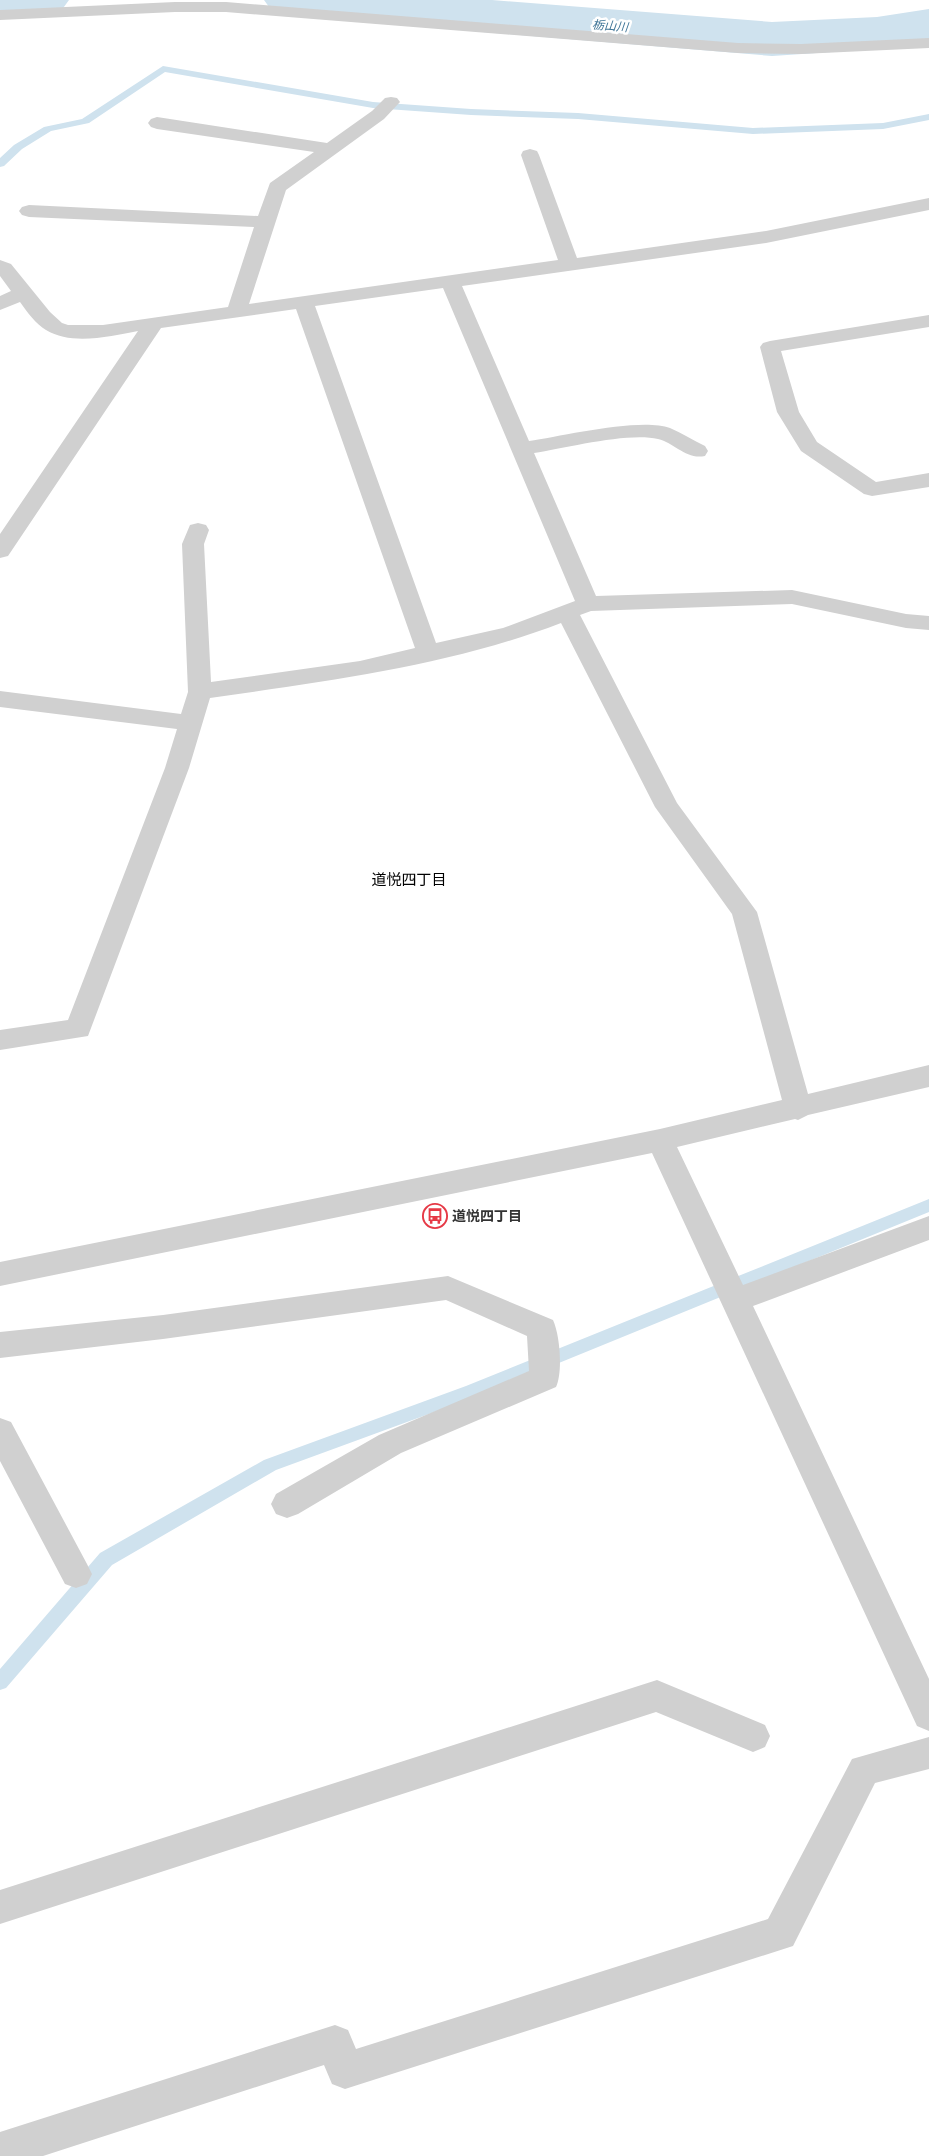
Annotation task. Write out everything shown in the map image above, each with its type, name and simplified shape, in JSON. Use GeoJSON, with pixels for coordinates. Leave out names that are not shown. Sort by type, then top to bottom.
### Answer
{"type":"FeatureCollection","features":[{"type":"Feature","properties":{"kind":"street"},"geometry":{"type":"LineString","coordinates":[[0,15],[176,3],[738,48],[801,49],[929,44]]}},
{"type":"Feature","properties":{"kind":"street"},"geometry":{"type":"LineString","coordinates":[[237,310],[277,187],[378,115],[391,102]]}},
{"type":"Feature","properties":{"kind":"street"},"geometry":{"type":"LineString","coordinates":[[157,123],[330,149]]}},
{"type":"Feature","properties":{"kind":"street"},"geometry":{"type":"LineString","coordinates":[[530,155],[569,264]]}},
{"type":"Feature","properties":{"kind":"street"},"geometry":{"type":"LineString","coordinates":[[0,266],[4,268],[23,293],[54,326],[76,332],[154,323],[766,237],[929,204]]}},
{"type":"Feature","properties":{"kind":"street"},"geometry":{"type":"LineString","coordinates":[[29,211],[265,222]]}},
{"type":"Feature","properties":{"kind":"street"},"geometry":{"type":"LineString","coordinates":[[450,281],[522,448],[578,608],[667,807],[744,912],[798,1108]]}},
{"type":"Feature","properties":{"kind":"street"},"geometry":{"type":"LineString","coordinates":[[0,304],[23,293]]}},
{"type":"Feature","properties":{"kind":"street"},"geometry":{"type":"LineString","coordinates":[[304,302],[428,653]]}},
{"type":"Feature","properties":{"kind":"street"},"geometry":{"type":"LineString","coordinates":[[929,321],[770,347],[788,412],[809,446],[872,490],[929,480]]}},
{"type":"Feature","properties":{"kind":"street"},"geometry":{"type":"LineString","coordinates":[[0,551],[154,323]]}},
{"type":"Feature","properties":{"kind":"street"},"geometry":{"type":"LineString","coordinates":[[522,448],[624,432],[663,433],[697,451]]}},
{"type":"Feature","properties":{"kind":"street"},"geometry":{"type":"LineString","coordinates":[[0,1040],[78,1030],[177,768],[200,692],[193,544],[198,530]]}},
{"type":"Feature","properties":{"kind":"street"},"geometry":{"type":"LineString","coordinates":[[200,692],[360,669],[509,634],[578,608],[792,597],[906,621],[929,623]]}},
{"type":"Feature","properties":{"kind":"street"},"geometry":{"type":"LineString","coordinates":[[0,700],[191,723]]}},
{"type":"Feature","properties":{"kind":"street"},"geometry":{"type":"LineString","coordinates":[[0,1274],[660,1140],[929,1076]]}},
{"type":"Feature","properties":{"kind":"street"},"geometry":{"type":"LineString","coordinates":[[660,1140],[929,1715]]}},
{"type":"Feature","properties":{"kind":"street"},"geometry":{"type":"LineString","coordinates":[[735,1300],[929,1228]]}},
{"type":"Feature","properties":{"kind":"street"},"geometry":{"type":"LineString","coordinates":[[0,1346],[173,1326],[448,1288],[542,1329],[545,1378],[390,1444],[287,1504]]}},
{"type":"Feature","properties":{"kind":"street"},"geometry":{"type":"LineString","coordinates":[[0,1431],[76,1574]]}},
{"type":"Feature","properties":{"kind":"street"},"geometry":{"type":"LineString","coordinates":[[0,1907],[658,1696],[753,1736]]}},
{"type":"Feature","properties":{"kind":"street"},"geometry":{"type":"LineString","coordinates":[[0,2151],[335,2043],[345,2071],[780,1933],[864,1770],[929,1753]]}},
{"type":"Feature","properties":{"kind":"waterway","name":"栃山川"},"geometry":{"type":"LineString","coordinates":[[0,2],[42,0]]}},
{"type":"Feature","properties":{"kind":"waterway","name":"栃山川"},"geometry":{"type":"LineString","coordinates":[[291,0],[772,39],[877,33],[929,25]]}},
{"type":"Feature","properties":{"kind":"waterway"},"geometry":{"type":"LineString","coordinates":[[0,164],[18,147],[48,129],[85,121],[163,69],[373,105],[471,112],[578,116],[753,131],[883,126],[929,117]]}},
{"type":"Feature","properties":{"kind":"waterway"},"geometry":{"type":"LineString","coordinates":[[0,1682],[106,1559],[270,1465],[472,1391],[929,1205]]}},
{"type":"Feature","properties":{"kind":"place","name":"道悦四丁目"},"geometry":{"type":"Point","coordinates":[435,1216]}},
{"type":"Feature","properties":{"kind":"district","name":"道悦四丁目"},"geometry":{"type":"Point","coordinates":[409,880]}}]}
